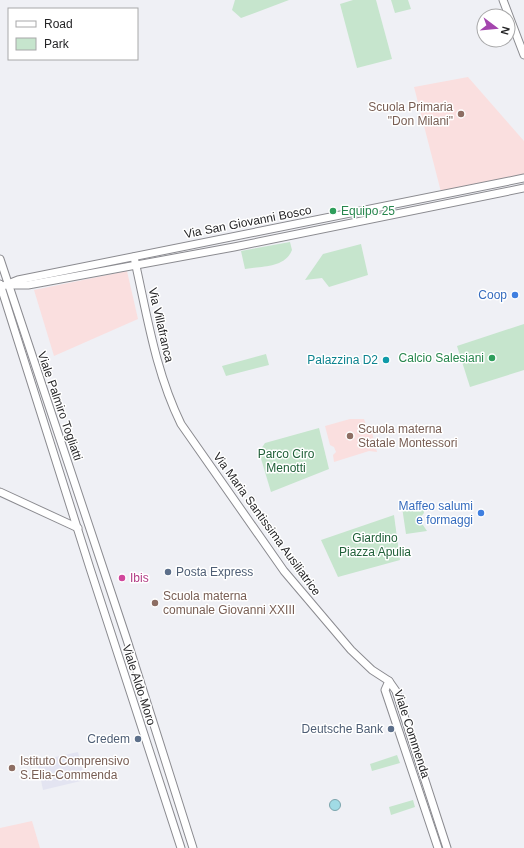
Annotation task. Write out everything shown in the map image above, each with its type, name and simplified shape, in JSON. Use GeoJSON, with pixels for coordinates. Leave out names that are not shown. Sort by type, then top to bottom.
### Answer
{"type":"FeatureCollection","features":[{"type":"Feature","properties":{"kind":"street"},"geometry":{"type":"LineString","coordinates":[[503,0],[524,55]]}},
{"type":"Feature","properties":{"kind":"street","name":"Via San Giovanni Bosco"},"geometry":{"type":"LineString","coordinates":[[3,285],[18,280],[134,256],[524,178]]}},
{"type":"Feature","properties":{"kind":"street","name":"Via San Giovanni Bosco"},"geometry":{"type":"LineString","coordinates":[[3,285],[28,285],[136,265],[524,188]]}},
{"type":"Feature","properties":{"kind":"street","name":"Via Villafranca"},"geometry":{"type":"LineString","coordinates":[[134,256],[152,348],[170,398]]}},
{"type":"Feature","properties":{"kind":"street","name":"Viale Palmiro Togliatti"},"geometry":{"type":"LineString","coordinates":[[0,259],[3,285],[78,528]]}},
{"type":"Feature","properties":{"kind":"street","name":"Viale Palmiro Togliatti"},"geometry":{"type":"LineString","coordinates":[[3,285],[100,559]]}},
{"type":"Feature","properties":{"kind":"street","name":"Via Maria Santissima Ausiliatrice"},"geometry":{"type":"LineString","coordinates":[[170,398],[184,430],[284,571],[356,655],[372,670],[388,681]]}},
{"type":"Feature","properties":{"kind":"street"},"geometry":{"type":"LineString","coordinates":[[0,492],[78,528]]}},
{"type":"Feature","properties":{"kind":"street","name":"Viale Aldo Moro"},"geometry":{"type":"LineString","coordinates":[[78,528],[104,615],[181,848]]}},
{"type":"Feature","properties":{"kind":"street","name":"Viale Aldo Moro"},"geometry":{"type":"LineString","coordinates":[[100,559],[193,848]]}},
{"type":"Feature","properties":{"kind":"street","name":"Viale Commenda"},"geometry":{"type":"LineString","coordinates":[[438,848],[385,690],[388,681],[396,690],[447,848]]}},
{"type":"Feature","properties":{"kind":"shaded area","name":"Scuola Primaria \"Don Milani\""},"geometry":{"type":"Polygon","coordinates":[[[468,77],[524,141],[524,174],[441,192],[414,87],[468,77]]]}},
{"type":"Feature","properties":{"kind":"shaded area"},"geometry":{"type":"Polygon","coordinates":[[[127,271],[138,319],[54,356],[34,290],[127,271]]]}},
{"type":"Feature","properties":{"kind":"shaded area","name":"Scuola materna Statale Montessori"},"geometry":{"type":"Polygon","coordinates":[[[350,419],[364,419],[366,425],[370,425],[377,452],[369,451],[334,462],[333,455],[336,452],[334,447],[330,445],[325,426],[350,419]]]}},
{"type":"Feature","properties":{"kind":"shaded area"},"geometry":{"type":"Polygon","coordinates":[[[78,752],[85,780],[43,790],[37,761],[78,752]]]}},
{"type":"Feature","properties":{"kind":"shaded area"},"geometry":{"type":"Polygon","coordinates":[[[32,821],[40,848],[0,848],[0,828],[32,821]]]}},
{"type":"Feature","properties":{"kind":"green space"},"geometry":{"type":"Polygon","coordinates":[[[235,0],[289,0],[241,18],[232,10],[235,0]]]}},
{"type":"Feature","properties":{"kind":"green space"},"geometry":{"type":"Polygon","coordinates":[[[353,0],[376,0],[392,59],[357,68],[340,4],[353,0]]]}},
{"type":"Feature","properties":{"kind":"green space"},"geometry":{"type":"Polygon","coordinates":[[[391,0],[408,0],[411,9],[395,13],[391,0]]]}},
{"type":"Feature","properties":{"kind":"green space"},"geometry":{"type":"Polygon","coordinates":[[[290,242],[292,250],[289,256],[279,263],[245,269],[241,251],[290,242]]]}},
{"type":"Feature","properties":{"kind":"green space"},"geometry":{"type":"Polygon","coordinates":[[[361,244],[368,275],[329,287],[322,278],[305,280],[323,254],[361,244]]]}},
{"type":"Feature","properties":{"kind":"green space","name":"Calcio Salesiani"},"geometry":{"type":"Polygon","coordinates":[[[524,324],[524,370],[470,387],[457,346],[524,324]]]}},
{"type":"Feature","properties":{"kind":"green space"},"geometry":{"type":"Polygon","coordinates":[[[266,354],[269,365],[226,376],[222,366],[266,354]]]}},
{"type":"Feature","properties":{"kind":"green space","name":"Parco Ciro Menotti"},"geometry":{"type":"Polygon","coordinates":[[[319,428],[329,469],[271,492],[259,452],[265,443],[319,428]]]}},
{"type":"Feature","properties":{"kind":"green space"},"geometry":{"type":"Polygon","coordinates":[[[423,506],[424,513],[419,519],[427,531],[406,534],[402,507],[423,506]]]}},
{"type":"Feature","properties":{"kind":"green space","name":"Giardino Piazza Apulia"},"geometry":{"type":"Polygon","coordinates":[[[394,515],[400,560],[338,577],[321,540],[394,515]]]}},
{"type":"Feature","properties":{"kind":"green space"},"geometry":{"type":"Polygon","coordinates":[[[397,755],[400,763],[372,771],[370,764],[397,755]]]}},
{"type":"Feature","properties":{"kind":"green space"},"geometry":{"type":"Polygon","coordinates":[[[413,800],[415,807],[391,815],[389,807],[413,800]]]}},
{"type":"Feature","properties":{"kind":"water"},"geometry":{"type":"Polygon","coordinates":[[[335,799],[339,801],[341,805],[339,809],[335,811],[331,809],[329,805],[331,801],[335,799]]]}},
{"type":"Feature","properties":{"kind":"place","name":"Scuola Primaria \"Don Milani\""},"geometry":{"type":"Point","coordinates":[461,114]}},
{"type":"Feature","properties":{"kind":"place","name":"Equipo 25"},"geometry":{"type":"Point","coordinates":[333,211]}},
{"type":"Feature","properties":{"kind":"place","name":"Coop"},"geometry":{"type":"Point","coordinates":[515,295]}},
{"type":"Feature","properties":{"kind":"place","name":"Calcio Salesiani"},"geometry":{"type":"Point","coordinates":[492,358]}},
{"type":"Feature","properties":{"kind":"place","name":"Palazzina D2"},"geometry":{"type":"Point","coordinates":[386,360]}},
{"type":"Feature","properties":{"kind":"place","name":"Scuola materna Statale Montessori"},"geometry":{"type":"Point","coordinates":[350,436]}},
{"type":"Feature","properties":{"kind":"place","name":"Maffeo salumi e formaggi"},"geometry":{"type":"Point","coordinates":[481,513]}},
{"type":"Feature","properties":{"kind":"place","name":"Posta Express"},"geometry":{"type":"Point","coordinates":[168,572]}},
{"type":"Feature","properties":{"kind":"place","name":"Ibis"},"geometry":{"type":"Point","coordinates":[122,578]}},
{"type":"Feature","properties":{"kind":"place","name":"Scuola materna comunale Giovanni XXIII"},"geometry":{"type":"Point","coordinates":[155,603]}},
{"type":"Feature","properties":{"kind":"place","name":"Deutsche Bank"},"geometry":{"type":"Point","coordinates":[391,729]}},
{"type":"Feature","properties":{"kind":"place","name":"Credem"},"geometry":{"type":"Point","coordinates":[138,739]}},
{"type":"Feature","properties":{"kind":"place","name":"Istituto Comprensivo S.Elia-Commenda"},"geometry":{"type":"Point","coordinates":[12,768]}}]}
